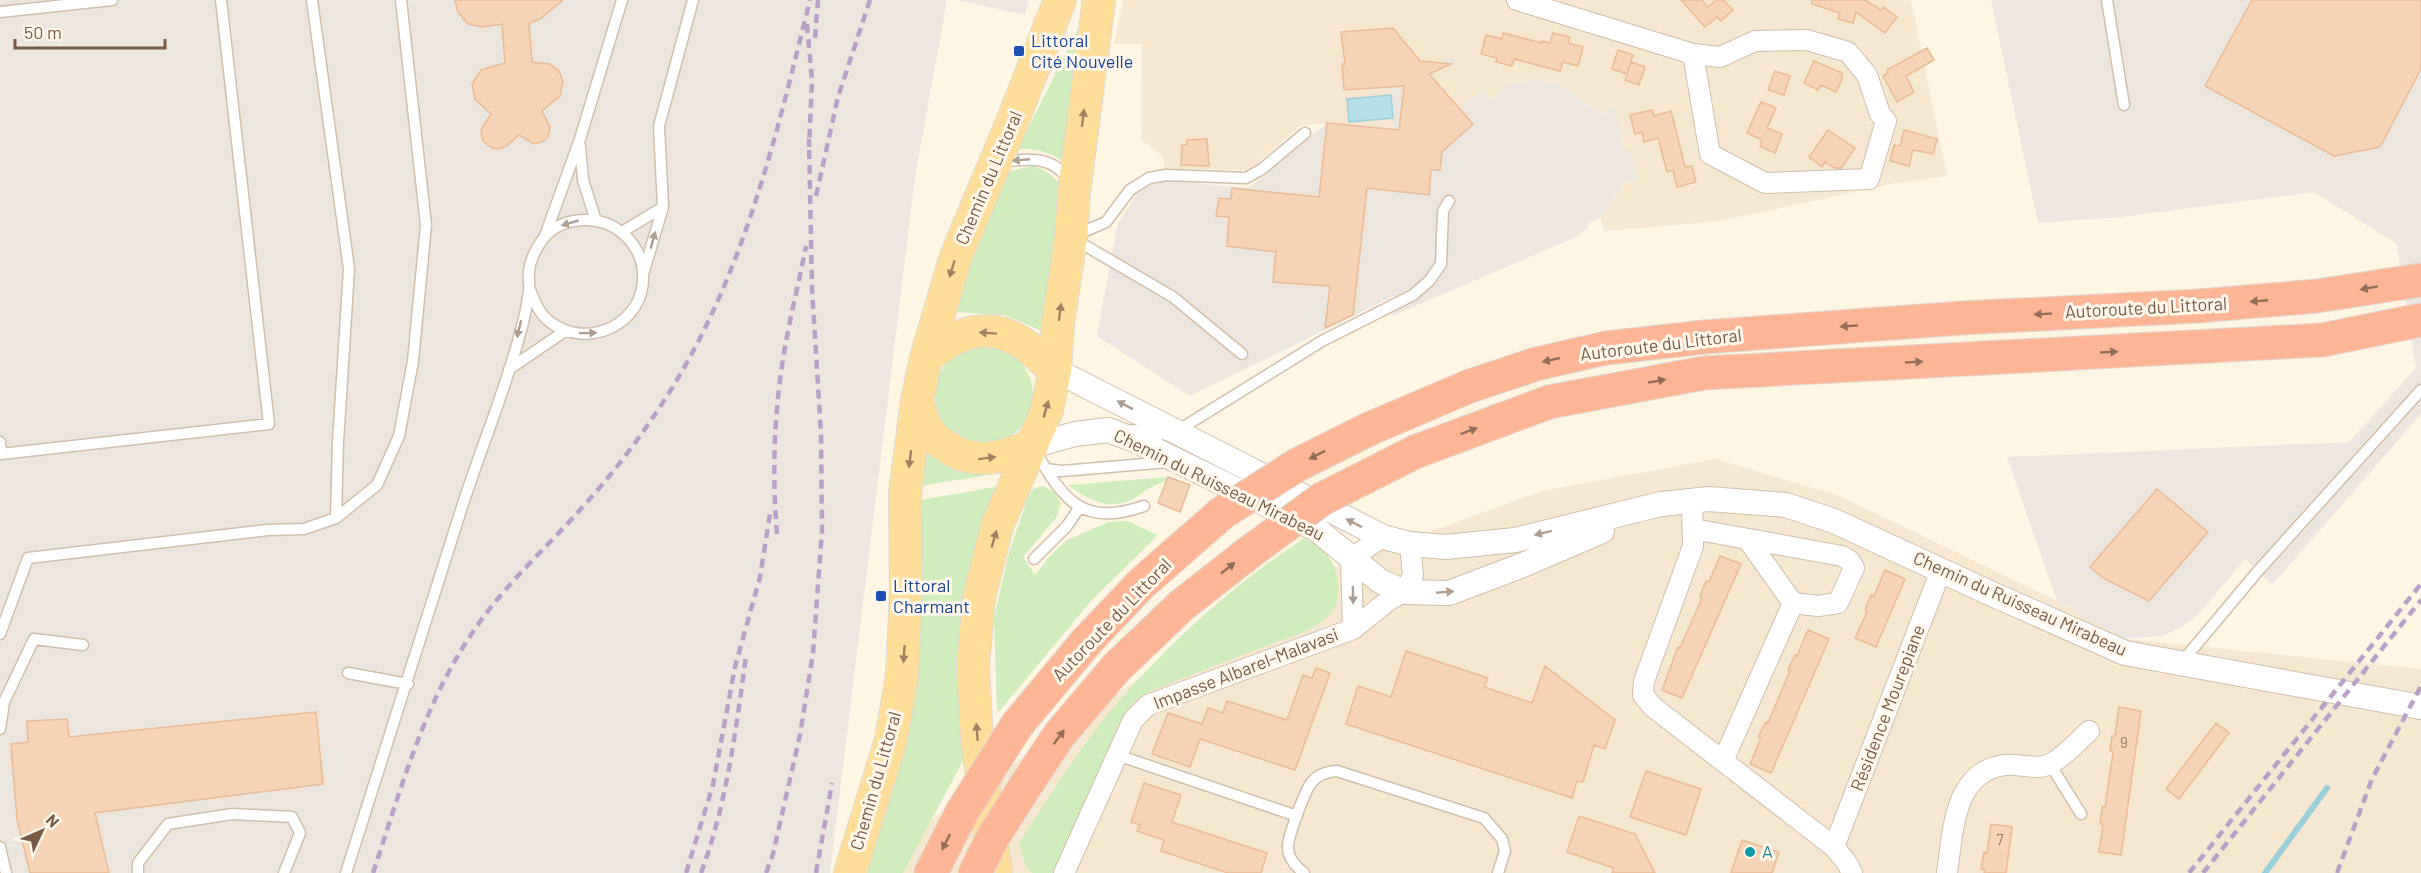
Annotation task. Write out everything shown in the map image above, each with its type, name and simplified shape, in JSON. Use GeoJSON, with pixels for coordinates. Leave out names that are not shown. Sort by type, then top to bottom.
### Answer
{"type":"FeatureCollection","features":[{"type":"Feature","properties":{"kind":"highway","name":"Autoroute du Littoral"},"geometry":{"type":"LineString","coordinates":[[931,873],[962,812],[1017,725],[1088,641],[1141,584],[1222,513],[1297,465],[1369,429],[1470,386],[1536,364],[1606,348],[1704,337],[1962,318],[2198,306],[2317,296],[2421,280]]}},
{"type":"Feature","properties":{"kind":"highway","name":"Autoroute du Littoral"},"geometry":{"type":"LineString","coordinates":[[975,873],[992,839],[1060,734],[1110,675],[1182,605],[1251,550],[1322,499],[1415,452],[1549,402],[1704,373],[2322,339],[2421,320]]}},
{"type":"Feature","properties":{"kind":"main road","name":"Chemin du Littoral"},"geometry":{"type":"LineString","coordinates":[[926,358],[956,256],[1060,0]]}},
{"type":"Feature","properties":{"kind":"main road"},"geometry":{"type":"LineString","coordinates":[[996,873],[977,739],[974,666],[979,597],[997,526],[1014,483],[1039,458],[1055,370],[1058,323],[1071,237],[1074,192],[1099,0]]}},
{"type":"Feature","properties":{"kind":"main road"},"geometry":{"type":"LineString","coordinates":[[1039,458],[985,460],[972,459],[955,453],[938,442],[927,429],[917,401],[926,358],[944,344],[964,333],[990,331],[1019,340],[1055,370]]}},
{"type":"Feature","properties":{"kind":"main road","name":"Chemin du Littoral"},"geometry":{"type":"LineString","coordinates":[[850,873],[891,740],[902,676],[906,592],[905,493],[917,401]]}},
{"type":"Feature","properties":{"kind":"street"},"geometry":{"type":"LineString","coordinates":[[1517,0],[1693,54],[1720,57],[1755,41],[1808,40],[1848,52],[1867,75],[1880,114],[1886,121],[1869,179],[1765,183],[1710,154],[1693,54]]}},
{"type":"Feature","properties":{"kind":"street","name":"Chemin du Ruisseau Mirabeau"},"geometry":{"type":"LineString","coordinates":[[1055,370],[1383,537],[1410,544],[1446,547],[1515,540],[1661,504],[1709,499],[1786,505],[1834,521],[2125,653],[2421,707]]}},
{"type":"Feature","properties":{"kind":"street","name":"Chemin du Ruisseau Mirabeau"},"geometry":{"type":"LineString","coordinates":[[1039,458],[1075,434],[1108,430],[1137,441],[1316,529],[1380,580],[1404,592],[1449,593],[1523,565],[1661,504]]}},
{"type":"Feature","properties":{"kind":"street"},"geometry":{"type":"LineString","coordinates":[[1692,501],[1693,546],[1644,681],[1643,695],[1653,707],[1834,847],[1852,873]]}},
{"type":"Feature","properties":{"kind":"street"},"geometry":{"type":"LineString","coordinates":[[1693,529],[1842,556],[1850,561],[1854,568],[1838,603],[1818,606],[1793,603],[1748,540]]}},
{"type":"Feature","properties":{"kind":"street"},"geometry":{"type":"LineString","coordinates":[[1353,628],[1351,558],[1383,537]]}},
{"type":"Feature","properties":{"kind":"street"},"geometry":{"type":"LineString","coordinates":[[1404,592],[1413,576],[1410,544]]}},
{"type":"Feature","properties":{"kind":"street","name":"Résidence Mourepiane"},"geometry":{"type":"LineString","coordinates":[[1834,847],[1941,570]]}},
{"type":"Feature","properties":{"kind":"street","name":"Impasse Albarel-Malavasi"},"geometry":{"type":"LineString","coordinates":[[1064,873],[1133,720],[1148,705],[1353,628],[1389,600],[1404,592]]}},
{"type":"Feature","properties":{"kind":"street"},"geometry":{"type":"LineString","coordinates":[[1723,761],[1793,603]]}},
{"type":"Feature","properties":{"kind":"street"},"geometry":{"type":"LineString","coordinates":[[1947,873],[1957,808],[1972,782],[1988,768],[2007,764],[2027,767],[2050,764],[2089,731]]}},
{"type":"Feature","properties":{"kind":"lane"},"geometry":{"type":"LineString","coordinates":[[0,12],[112,0]]}},
{"type":"Feature","properties":{"kind":"lane"},"geometry":{"type":"LineString","coordinates":[[0,442],[1,454],[269,424],[221,0]]}},
{"type":"Feature","properties":{"kind":"lane"},"geometry":{"type":"LineString","coordinates":[[312,0],[349,269],[338,442],[336,518]]}},
{"type":"Feature","properties":{"kind":"lane"},"geometry":{"type":"LineString","coordinates":[[0,634],[28,558],[268,530],[304,529],[336,518],[377,485],[399,436],[413,361],[426,225],[401,0]]}},
{"type":"Feature","properties":{"kind":"lane"},"geometry":{"type":"LineString","coordinates":[[346,873],[408,684],[462,508],[509,369],[530,290],[529,271],[534,253],[544,237],[580,140],[622,0]]}},
{"type":"Feature","properties":{"kind":"lane"},"geometry":{"type":"LineString","coordinates":[[530,290],[537,307],[549,321],[565,331],[584,335],[603,333],[620,324],[633,310],[642,293],[643,274],[663,207],[659,126],[693,0]]}},
{"type":"Feature","properties":{"kind":"lane"},"geometry":{"type":"LineString","coordinates":[[2107,0],[2124,105]]}},
{"type":"Feature","properties":{"kind":"lane"},"geometry":{"type":"LineString","coordinates":[[1071,237],[1106,222],[1130,190],[1149,178],[1166,176],[1246,178],[1262,170],[1305,133]]}},
{"type":"Feature","properties":{"kind":"lane"},"geometry":{"type":"LineString","coordinates":[[580,140],[583,180],[596,221]]}},
{"type":"Feature","properties":{"kind":"lane"},"geometry":{"type":"LineString","coordinates":[[996,162],[1038,158],[1055,166],[1067,178],[1074,192]]}},
{"type":"Feature","properties":{"kind":"lane"},"geometry":{"type":"LineString","coordinates":[[1108,430],[1128,429],[1169,435],[1322,341],[1413,295],[1429,281],[1441,264],[1443,211],[1449,201]]}},
{"type":"Feature","properties":{"kind":"lane"},"geometry":{"type":"LineString","coordinates":[[622,232],[663,207]]}},
{"type":"Feature","properties":{"kind":"lane"},"geometry":{"type":"LineString","coordinates":[[544,237],[560,226],[578,220],[610,225],[622,232],[633,244],[640,258],[643,274]]}},
{"type":"Feature","properties":{"kind":"lane"},"geometry":{"type":"LineString","coordinates":[[1071,237],[1173,297],[1242,354]]}},
{"type":"Feature","properties":{"kind":"lane"},"geometry":{"type":"LineString","coordinates":[[509,369],[565,331]]}},
{"type":"Feature","properties":{"kind":"lane"},"geometry":{"type":"LineString","coordinates":[[2181,664],[2258,571],[2421,390]]}},
{"type":"Feature","properties":{"kind":"lane"},"geometry":{"type":"LineString","coordinates":[[1039,458],[1062,471],[1178,462]]}},
{"type":"Feature","properties":{"kind":"lane"},"geometry":{"type":"LineString","coordinates":[[1039,458],[1064,494],[1079,508],[1095,514],[1114,514],[1144,506]]}},
{"type":"Feature","properties":{"kind":"lane"},"geometry":{"type":"LineString","coordinates":[[1034,559],[1067,526],[1079,508]]}},
{"type":"Feature","properties":{"kind":"lane"},"geometry":{"type":"LineString","coordinates":[[0,729],[4,702],[34,639],[83,645]]}},
{"type":"Feature","properties":{"kind":"lane"},"geometry":{"type":"LineString","coordinates":[[348,673],[408,684]]}},
{"type":"Feature","properties":{"kind":"lane"},"geometry":{"type":"LineString","coordinates":[[1117,755],[1297,816]]}},
{"type":"Feature","properties":{"kind":"lane"},"geometry":{"type":"LineString","coordinates":[[2050,764],[2081,814]]}},
{"type":"Feature","properties":{"kind":"lane"},"geometry":{"type":"LineString","coordinates":[[1304,873],[1291,859],[1288,846],[1297,816],[1311,783],[1324,773],[1336,771],[1484,818],[1502,839],[1505,852],[1498,873]]}},
{"type":"Feature","properties":{"kind":"lane"},"geometry":{"type":"LineString","coordinates":[[138,873],[138,863],[168,824],[232,814],[292,817],[300,833],[284,873]]}},
{"type":"Feature","properties":{"kind":"lane"},"geometry":{"type":"LineString","coordinates":[[0,847],[6,873]]}},
{"type":"Feature","properties":{"kind":"shaded area"},"geometry":{"type":"Polygon","coordinates":[[[0,0],[947,0],[915,177],[830,873],[0,873],[0,0]]]}},
{"type":"Feature","properties":{"kind":"shaded area"},"geometry":{"type":"Polygon","coordinates":[[[957,0],[1029,0],[1025,15],[957,0]]]}},
{"type":"Feature","properties":{"kind":"shaded area"},"geometry":{"type":"Polygon","coordinates":[[[1123,0],[1911,0],[1947,176],[1891,184],[1720,221],[1605,231],[1600,218],[1625,183],[1637,180],[1623,147],[1614,108],[1602,114],[1558,84],[1492,101],[1482,90],[1459,109],[1434,79],[1434,71],[1451,58],[1442,62],[1419,61],[1393,129],[1327,123],[1300,126],[1256,164],[1245,170],[1165,169],[1162,156],[1141,140],[1142,44],[1114,44],[1123,0]]]}},
{"type":"Feature","properties":{"kind":"shaded area"},"geometry":{"type":"Polygon","coordinates":[[[1991,0],[2421,0],[2421,414],[2272,585],[2245,559],[2199,614],[2183,626],[2163,636],[2125,639],[2057,601],[2007,457],[2349,442],[2416,368],[2397,244],[2314,192],[2121,217],[2038,223],[1991,0]]]}},
{"type":"Feature","properties":{"kind":"shaded area"},"geometry":{"type":"Polygon","coordinates":[[[1388,43],[1419,61],[1442,62],[1452,57],[1454,63],[1435,71],[1434,79],[1459,108],[1482,90],[1492,101],[1506,86],[1532,80],[1558,84],[1602,114],[1614,107],[1623,147],[1630,151],[1637,180],[1625,183],[1600,218],[1589,223],[1588,228],[1576,237],[1392,316],[1394,296],[1190,396],[1097,336],[1117,226],[1136,195],[1154,182],[1161,180],[1249,188],[1327,123],[1393,129],[1388,43]]]}},
{"type":"Feature","properties":{"kind":"shaded area"},"geometry":{"type":"Polygon","coordinates":[[[1715,459],[1840,496],[2057,601],[2125,639],[2421,669],[2421,873],[853,873],[1269,590],[1542,491],[1715,459]]]}},
{"type":"Feature","properties":{"kind":"green space"},"geometry":{"type":"Polygon","coordinates":[[[1082,20],[1069,165],[1045,152],[1018,149],[1082,20]]]}},
{"type":"Feature","properties":{"kind":"green space"},"geometry":{"type":"Polygon","coordinates":[[[1033,166],[1053,176],[1064,195],[1042,331],[1005,315],[955,312],[962,273],[1001,179],[1010,171],[1033,166]]]}},
{"type":"Feature","properties":{"kind":"green space"},"geometry":{"type":"Polygon","coordinates":[[[984,346],[1003,350],[1019,360],[1029,376],[1033,395],[1029,414],[1019,430],[1003,440],[984,444],[965,440],[949,430],[939,414],[935,395],[939,376],[949,360],[965,350],[984,346]]]}},
{"type":"Feature","properties":{"kind":"green space"},"geometry":{"type":"Polygon","coordinates":[[[924,447],[1009,467],[1007,472],[920,486],[924,447]]]}},
{"type":"Feature","properties":{"kind":"green space"},"geometry":{"type":"Polygon","coordinates":[[[1168,477],[1167,481],[1153,486],[1133,499],[1116,504],[1091,499],[1068,485],[1168,477]]]}},
{"type":"Feature","properties":{"kind":"green space"},"geometry":{"type":"Polygon","coordinates":[[[1001,486],[967,753],[903,873],[864,873],[920,500],[1001,486]]]}},
{"type":"Feature","properties":{"kind":"green space"},"geometry":{"type":"Polygon","coordinates":[[[1044,486],[1054,492],[1061,504],[1056,518],[1023,557],[1035,575],[1048,558],[1067,540],[1109,522],[1127,521],[1158,535],[1091,601],[997,714],[994,619],[1008,556],[1028,497],[1034,488],[1044,486]]]}},
{"type":"Feature","properties":{"kind":"green space"},"geometry":{"type":"Polygon","coordinates":[[[1304,538],[1324,551],[1335,570],[1338,594],[1330,614],[1315,626],[1297,634],[1148,692],[1136,700],[1123,715],[1053,873],[1032,873],[1025,864],[1019,843],[1100,724],[1134,684],[1202,616],[1252,575],[1304,538]]]}},
{"type":"Feature","properties":{"kind":"water"},"geometry":{"type":"Polygon","coordinates":[[[1391,95],[1393,118],[1349,122],[1347,99],[1391,95]]]}},
{"type":"Feature","properties":{"kind":"building"},"geometry":{"type":"Polygon","coordinates":[[[455,0],[563,0],[540,19],[529,23],[532,62],[550,64],[559,71],[563,81],[560,96],[542,111],[550,127],[548,137],[544,141],[534,144],[519,135],[507,146],[497,149],[483,141],[481,130],[491,114],[475,99],[472,84],[481,70],[505,63],[502,24],[482,27],[468,24],[458,12],[455,0]]]}},
{"type":"Feature","properties":{"kind":"building"},"geometry":{"type":"Polygon","coordinates":[[[1681,0],[1702,0],[1708,7],[1716,0],[1723,0],[1733,10],[1721,21],[1717,17],[1705,27],[1681,0]]]}},
{"type":"Feature","properties":{"kind":"building"},"geometry":{"type":"Polygon","coordinates":[[[1812,0],[1865,0],[1881,10],[1883,7],[1897,17],[1885,33],[1856,12],[1853,23],[1838,19],[1840,13],[1812,4],[1812,0]]]}},
{"type":"Feature","properties":{"kind":"building"},"geometry":{"type":"Polygon","coordinates":[[[2252,0],[2421,0],[2421,69],[2380,147],[2334,156],[2205,86],[2252,0]]]}},
{"type":"Feature","properties":{"kind":"building"},"geometry":{"type":"Polygon","coordinates":[[[1393,28],[1420,61],[1451,64],[1429,74],[1473,124],[1442,152],[1440,170],[1431,170],[1429,195],[1367,188],[1353,315],[1325,328],[1330,286],[1273,282],[1276,252],[1227,246],[1229,217],[1216,216],[1219,198],[1231,199],[1232,188],[1319,197],[1327,123],[1399,130],[1404,86],[1344,90],[1342,64],[1345,64],[1341,32],[1393,28]]]}},
{"type":"Feature","properties":{"kind":"building"},"geometry":{"type":"Polygon","coordinates":[[[1503,33],[1542,43],[1542,41],[1550,43],[1553,33],[1570,37],[1568,43],[1583,47],[1578,66],[1563,62],[1560,71],[1514,59],[1512,66],[1496,62],[1497,58],[1481,54],[1486,35],[1502,39],[1503,33]]]}},
{"type":"Feature","properties":{"kind":"building"},"geometry":{"type":"Polygon","coordinates":[[[1927,48],[1934,60],[1906,76],[1914,92],[1897,102],[1883,76],[1888,73],[1887,70],[1927,48]]]}},
{"type":"Feature","properties":{"kind":"building"},"geometry":{"type":"Polygon","coordinates":[[[1618,50],[1633,55],[1627,74],[1612,69],[1618,50]]]}},
{"type":"Feature","properties":{"kind":"building"},"geometry":{"type":"Polygon","coordinates":[[[1814,61],[1842,73],[1842,79],[1836,92],[1821,85],[1818,90],[1804,83],[1814,61]]]}},
{"type":"Feature","properties":{"kind":"building"},"geometry":{"type":"Polygon","coordinates":[[[1631,62],[1645,67],[1639,85],[1625,80],[1631,62]]]}},
{"type":"Feature","properties":{"kind":"building"},"geometry":{"type":"Polygon","coordinates":[[[1775,71],[1790,76],[1784,95],[1768,90],[1775,71]]]}},
{"type":"Feature","properties":{"kind":"building"},"geometry":{"type":"Polygon","coordinates":[[[1761,102],[1776,108],[1767,128],[1782,134],[1775,153],[1760,146],[1762,140],[1747,133],[1761,102]]]}},
{"type":"Feature","properties":{"kind":"building"},"geometry":{"type":"Polygon","coordinates":[[[1652,110],[1654,116],[1671,111],[1685,167],[1692,166],[1696,182],[1677,187],[1673,170],[1667,172],[1658,138],[1644,142],[1642,132],[1635,134],[1630,115],[1652,110]]]}},
{"type":"Feature","properties":{"kind":"building"},"geometry":{"type":"Polygon","coordinates":[[[1828,130],[1855,148],[1841,168],[1834,168],[1825,162],[1822,167],[1809,157],[1828,130]]]}},
{"type":"Feature","properties":{"kind":"building"},"geometry":{"type":"Polygon","coordinates":[[[1904,130],[1937,139],[1933,154],[1913,150],[1909,166],[1890,161],[1894,145],[1900,146],[1904,130]]]}},
{"type":"Feature","properties":{"kind":"building"},"geometry":{"type":"Polygon","coordinates":[[[1207,139],[1209,166],[1181,165],[1182,145],[1187,145],[1187,140],[1207,139]]]}},
{"type":"Feature","properties":{"kind":"building"},"geometry":{"type":"Polygon","coordinates":[[[1168,477],[1190,485],[1180,512],[1158,503],[1168,477]]]}},
{"type":"Feature","properties":{"kind":"building"},"geometry":{"type":"Polygon","coordinates":[[[2157,489],[2208,532],[2149,601],[2103,578],[2090,567],[2157,489]]]}},
{"type":"Feature","properties":{"kind":"building"},"geometry":{"type":"Polygon","coordinates":[[[1720,556],[1741,564],[1682,698],[1662,690],[1678,647],[1680,648],[1702,598],[1700,596],[1706,581],[1709,582],[1720,556]]]}},
{"type":"Feature","properties":{"kind":"building"},"geometry":{"type":"Polygon","coordinates":[[[1885,570],[1905,579],[1876,647],[1855,638],[1867,612],[1865,610],[1871,595],[1874,596],[1885,570]]]}},
{"type":"Feature","properties":{"kind":"building"},"geometry":{"type":"Polygon","coordinates":[[[1808,630],[1829,639],[1771,773],[1750,764],[1761,738],[1758,737],[1766,722],[1768,723],[1790,671],[1788,670],[1808,630]]]}},
{"type":"Feature","properties":{"kind":"building"},"geometry":{"type":"Polygon","coordinates":[[[1406,651],[1488,678],[1484,687],[1532,703],[1545,666],[1615,720],[1605,749],[1594,745],[1583,782],[1577,781],[1572,798],[1346,724],[1358,686],[1391,697],[1406,651]]]}},
{"type":"Feature","properties":{"kind":"building"},"geometry":{"type":"Polygon","coordinates":[[[1316,668],[1330,673],[1295,770],[1200,739],[1190,767],[1152,754],[1168,713],[1202,724],[1208,708],[1223,713],[1227,701],[1287,720],[1303,675],[1312,678],[1316,668]]]}},
{"type":"Feature","properties":{"kind":"building"},"geometry":{"type":"Polygon","coordinates":[[[2119,707],[2141,711],[2121,855],[2099,852],[2103,824],[2100,824],[2102,807],[2105,807],[2113,752],[2110,751],[2112,736],[2115,736],[2119,707]]]}},
{"type":"Feature","properties":{"kind":"building"},"geometry":{"type":"Polygon","coordinates":[[[316,712],[323,784],[95,813],[109,873],[30,873],[17,819],[11,744],[28,742],[27,721],[67,719],[69,737],[316,712]]]}},
{"type":"Feature","properties":{"kind":"building"},"geometry":{"type":"Polygon","coordinates":[[[2216,723],[2229,733],[2179,799],[2166,789],[2216,723]]]}},
{"type":"Feature","properties":{"kind":"building"},"geometry":{"type":"Polygon","coordinates":[[[1646,771],[1701,789],[1686,835],[1630,817],[1646,771]]]}},
{"type":"Feature","properties":{"kind":"building"},"geometry":{"type":"Polygon","coordinates":[[[1144,783],[1181,795],[1172,822],[1267,853],[1261,873],[1228,873],[1161,851],[1164,840],[1137,831],[1140,825],[1131,822],[1144,783]]]}},
{"type":"Feature","properties":{"kind":"building"},"geometry":{"type":"Polygon","coordinates":[[[1579,816],[1635,834],[1655,873],[1612,873],[1614,868],[1567,852],[1579,816]]]}},
{"type":"Feature","properties":{"kind":"building"},"geometry":{"type":"Polygon","coordinates":[[[1991,824],[2012,827],[2006,873],[1984,873],[1985,870],[1981,869],[1984,852],[1987,853],[1991,824]]]}},
{"type":"Feature","properties":{"kind":"building","name":"A"},"geometry":{"type":"Polygon","coordinates":[[[1742,840],[1779,852],[1772,873],[1731,873],[1742,840]]]}},
{"type":"Feature","properties":{"kind":"waterway"},"geometry":{"type":"LineString","coordinates":[[2265,873],[2327,788]]}},
{"type":"Feature","properties":{"kind":"railway"},"geometry":{"type":"LineString","coordinates":[[373,873],[416,745],[459,654],[500,596],[566,525],[626,455],[667,396],[694,350],[717,302],[755,204],[810,0]]}},
{"type":"Feature","properties":{"kind":"railway"},"geometry":{"type":"LineString","coordinates":[[815,38],[818,0]]}},
{"type":"Feature","properties":{"kind":"railway"},"geometry":{"type":"LineString","coordinates":[[816,196],[838,97],[870,0]]}},
{"type":"Feature","properties":{"kind":"railway"},"geometry":{"type":"LineString","coordinates":[[807,24],[812,80],[809,147]]}},
{"type":"Feature","properties":{"kind":"railway"},"geometry":{"type":"LineString","coordinates":[[766,873],[773,854],[800,735],[813,653],[822,531],[821,434],[812,288],[809,139]]}},
{"type":"Feature","properties":{"kind":"railway"},"geometry":{"type":"LineString","coordinates":[[777,534],[774,468],[780,381],[785,345],[806,246]]}},
{"type":"Feature","properties":{"kind":"railway"},"geometry":{"type":"LineString","coordinates":[[686,873],[713,785],[735,667],[760,577],[770,514]]}},
{"type":"Feature","properties":{"kind":"railway"},"geometry":{"type":"LineString","coordinates":[[2189,873],[2421,584]]}},
{"type":"Feature","properties":{"kind":"railway"},"geometry":{"type":"LineString","coordinates":[[2203,873],[2421,600]]}},
{"type":"Feature","properties":{"kind":"railway"},"geometry":{"type":"LineString","coordinates":[[701,873],[724,793],[746,656]]}},
{"type":"Feature","properties":{"kind":"railway"},"geometry":{"type":"LineString","coordinates":[[2337,873],[2372,779],[2421,686]]}},
{"type":"Feature","properties":{"kind":"railway"},"geometry":{"type":"LineString","coordinates":[[816,873],[832,783]]}},
{"type":"Feature","properties":{"kind":"place","name":"Littoral Cité Nouvelle"},"geometry":{"type":"Point","coordinates":[1019,51]}},
{"type":"Feature","properties":{"kind":"place","name":"Littoral Charmant"},"geometry":{"type":"Point","coordinates":[881,596]}},
{"type":"Feature","properties":{"kind":"place","name":"A"},"geometry":{"type":"Point","coordinates":[1750,852]}}]}
